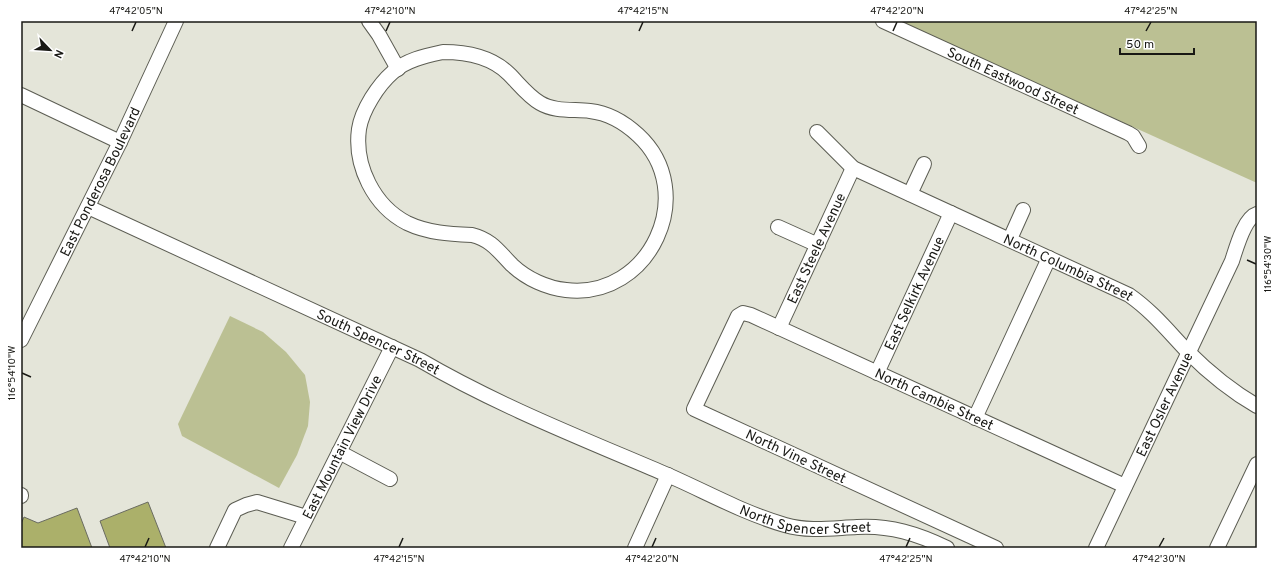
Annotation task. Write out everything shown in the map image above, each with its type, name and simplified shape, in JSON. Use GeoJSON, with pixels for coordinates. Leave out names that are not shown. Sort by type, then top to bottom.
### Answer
{"type":"FeatureCollection","features":[{"type":"Feature","properties":{"kind":"street","name":"East Ponderosa Boulevard"},"geometry":{"type":"LineString","coordinates":[[21,340],[120,142],[176,21]]}},
{"type":"Feature","properties":{"kind":"street"},"geometry":{"type":"LineString","coordinates":[[369,21],[379,35],[398,69]]}},
{"type":"Feature","properties":{"kind":"street","name":"South Eastwood Street"},"geometry":{"type":"LineString","coordinates":[[882,21],[1128,133],[1133,136],[1139,146]]}},
{"type":"Feature","properties":{"kind":"street"},"geometry":{"type":"LineString","coordinates":[[442,52],[467,53],[487,59],[503,69],[528,95],[540,103],[560,109],[598,112],[610,116],[629,128],[643,141],[655,157],[664,183],[666,200],[661,229],[655,244],[647,255],[631,271],[617,280],[594,289],[567,290],[553,288],[528,277],[512,266],[494,245],[478,236],[430,231],[408,223],[397,217],[388,210],[376,196],[368,181],[361,161],[359,129],[363,115],[378,89],[393,72],[398,69],[418,58],[442,52]]}},
{"type":"Feature","properties":{"kind":"street"},"geometry":{"type":"LineString","coordinates":[[21,95],[120,142]]}},
{"type":"Feature","properties":{"kind":"street"},"geometry":{"type":"LineString","coordinates":[[817,132],[853,168]]}},
{"type":"Feature","properties":{"kind":"street"},"geometry":{"type":"LineString","coordinates":[[910,194],[924,164]]}},
{"type":"Feature","properties":{"kind":"street","name":"North Columbia Street"},"geometry":{"type":"LineString","coordinates":[[853,168],[1118,290],[1137,301],[1160,321],[1188,352],[1224,384],[1257,406]]}},
{"type":"Feature","properties":{"kind":"street","name":"East Steele Avenue"},"geometry":{"type":"LineString","coordinates":[[779,328],[853,168]]}},
{"type":"Feature","properties":{"kind":"street","name":"South Spencer Street"},"geometry":{"type":"LineString","coordinates":[[88,207],[420,360],[455,381],[551,425],[668,475]]}},
{"type":"Feature","properties":{"kind":"street"},"geometry":{"type":"LineString","coordinates":[[1010,240],[1023,210]]}},
{"type":"Feature","properties":{"kind":"street","name":"East Selkirk Avenue"},"geometry":{"type":"LineString","coordinates":[[877,373],[951,213]]}},
{"type":"Feature","properties":{"kind":"street","name":"East Osler Avenue"},"geometry":{"type":"LineString","coordinates":[[1096,548],[1232,261],[1244,229],[1253,215],[1257,214]]}},
{"type":"Feature","properties":{"kind":"street"},"geometry":{"type":"LineString","coordinates":[[778,226],[818,245]]}},
{"type":"Feature","properties":{"kind":"street"},"geometry":{"type":"LineString","coordinates":[[975,418],[1049,258]]}},
{"type":"Feature","properties":{"kind":"street","name":"North Cambie Street"},"geometry":{"type":"LineString","coordinates":[[743,313],[748,313],[1125,486]]}},
{"type":"Feature","properties":{"kind":"street","name":"North Vine Street"},"geometry":{"type":"LineString","coordinates":[[743,313],[735,320],[694,409],[996,548]]}},
{"type":"Feature","properties":{"kind":"street","name":"East Mountain View Drive"},"geometry":{"type":"LineString","coordinates":[[291,548],[392,347]]}},
{"type":"Feature","properties":{"kind":"street"},"geometry":{"type":"LineString","coordinates":[[339,452],[390,478]]}},
{"type":"Feature","properties":{"kind":"street"},"geometry":{"type":"LineString","coordinates":[[1217,548],[1257,464]]}},
{"type":"Feature","properties":{"kind":"street"},"geometry":{"type":"LineString","coordinates":[[635,548],[668,475]]}},
{"type":"Feature","properties":{"kind":"street","name":"North Spencer Street"},"geometry":{"type":"LineString","coordinates":[[668,475],[758,516],[788,526],[816,529],[858,527],[886,528],[916,534],[947,548]]}},
{"type":"Feature","properties":{"kind":"street"},"geometry":{"type":"LineString","coordinates":[[217,548],[235,510],[246,505],[257,502],[306,517]]}},
{"type":"Feature","properties":{"kind":"green space"},"geometry":{"type":"Polygon","coordinates":[[[899,21],[1257,21],[1257,183],[899,21]]]}},
{"type":"Feature","properties":{"kind":"green space"},"geometry":{"type":"Polygon","coordinates":[[[230,316],[263,332],[286,352],[305,375],[310,402],[308,426],[297,455],[279,488],[182,436],[178,424],[230,316]]]}},
{"type":"Feature","properties":{"kind":"building"},"geometry":{"type":"Polygon","coordinates":[[[148,502],[166,548],[110,548],[100,521],[148,502]]]}},
{"type":"Feature","properties":{"kind":"building"},"geometry":{"type":"Polygon","coordinates":[[[77,508],[92,548],[21,548],[21,524],[24,517],[38,523],[77,508]]]}}]}
